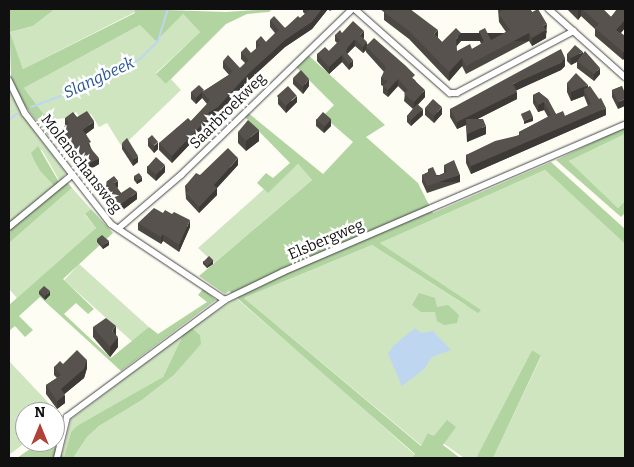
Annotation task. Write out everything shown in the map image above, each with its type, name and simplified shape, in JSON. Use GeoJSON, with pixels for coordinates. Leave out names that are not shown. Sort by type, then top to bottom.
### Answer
{"type":"FeatureCollection","features":[{"type":"Feature","properties":{"kind":"street"},"geometry":{"type":"LineString","coordinates":[[354,9],[450,93],[457,93],[574,31]]}},
{"type":"Feature","properties":{"kind":"street","name":"Saarbroekweg"},"geometry":{"type":"LineString","coordinates":[[119,228],[181,175],[354,9]]}},
{"type":"Feature","properties":{"kind":"street"},"geometry":{"type":"LineString","coordinates":[[549,9],[625,77]]}},
{"type":"Feature","properties":{"kind":"street","name":"Molenschansweg"},"geometry":{"type":"LineString","coordinates":[[9,80],[25,113],[111,224],[225,300]]}},
{"type":"Feature","properties":{"kind":"street","name":"Elsbergweg"},"geometry":{"type":"LineString","coordinates":[[57,458],[64,422],[75,409],[225,300],[283,272],[625,124]]}},
{"type":"Feature","properties":{"kind":"street"},"geometry":{"type":"LineString","coordinates":[[9,227],[72,175]]}},
{"type":"Feature","properties":{"kind":"green space"},"geometry":{"type":"Polygon","coordinates":[[[9,9],[55,9],[33,26],[10,32],[23,69],[135,13],[134,9],[226,12],[272,9],[269,12],[247,14],[226,24],[166,84],[156,74],[200,32],[183,14],[156,41],[140,25],[24,88],[56,131],[48,135],[25,106],[11,78],[9,9]]]}},
{"type":"Feature","properties":{"kind":"green space"},"geometry":{"type":"Polygon","coordinates":[[[55,9],[134,9],[135,12],[23,69],[10,32],[33,26],[55,9]]]}},
{"type":"Feature","properties":{"kind":"green space"},"geometry":{"type":"Polygon","coordinates":[[[183,14],[200,32],[156,73],[166,84],[171,79],[181,90],[122,147],[107,123],[99,127],[91,114],[81,119],[76,112],[51,125],[24,88],[140,25],[183,14]]]}},
{"type":"Feature","properties":{"kind":"green space"},"geometry":{"type":"Polygon","coordinates":[[[307,54],[385,125],[366,137],[418,183],[433,213],[551,162],[625,229],[625,244],[545,170],[380,243],[481,310],[478,313],[372,245],[244,298],[421,446],[428,433],[434,436],[447,420],[456,427],[443,445],[460,458],[412,458],[415,454],[229,291],[225,294],[199,276],[312,180],[298,164],[268,193],[257,183],[266,173],[273,178],[290,163],[243,115],[247,112],[323,174],[353,142],[323,116],[334,105],[295,66],[307,54]]]}},
{"type":"Feature","properties":{"kind":"green space"},"geometry":{"type":"Polygon","coordinates":[[[9,88],[25,119],[66,173],[60,182],[42,150],[32,153],[40,171],[56,188],[9,225],[9,88]]]}},
{"type":"Feature","properties":{"kind":"green space"},"geometry":{"type":"Polygon","coordinates":[[[625,127],[625,134],[569,161],[618,208],[625,201],[625,213],[621,217],[556,160],[625,127]]]}},
{"type":"Feature","properties":{"kind":"green space"},"geometry":{"type":"Polygon","coordinates":[[[625,134],[625,201],[618,208],[569,161],[625,134]]]}},
{"type":"Feature","properties":{"kind":"green space"},"geometry":{"type":"Polygon","coordinates":[[[38,146],[59,182],[64,178],[72,188],[9,243],[9,225],[56,188],[40,171],[31,153],[38,146]]]}},
{"type":"Feature","properties":{"kind":"green space"},"geometry":{"type":"Polygon","coordinates":[[[298,164],[312,180],[214,263],[198,248],[264,189],[268,192],[298,164]]]}},
{"type":"Feature","properties":{"kind":"green space"},"geometry":{"type":"Polygon","coordinates":[[[545,170],[625,244],[625,458],[493,458],[541,357],[532,350],[476,458],[464,458],[429,433],[422,446],[244,298],[372,245],[465,305],[480,310],[380,243],[545,170]]]}},
{"type":"Feature","properties":{"kind":"green space"},"geometry":{"type":"Polygon","coordinates":[[[72,188],[91,209],[85,215],[96,228],[17,298],[9,289],[9,243],[72,188]]]}},
{"type":"Feature","properties":{"kind":"green space"},"geometry":{"type":"Polygon","coordinates":[[[91,209],[113,233],[63,279],[94,309],[88,314],[76,303],[64,314],[111,358],[149,327],[158,334],[207,302],[198,295],[203,289],[216,300],[121,371],[40,297],[19,316],[33,330],[25,337],[15,326],[9,331],[9,305],[96,228],[85,214],[91,209]]]}},
{"type":"Feature","properties":{"kind":"green space"},"geometry":{"type":"Polygon","coordinates":[[[79,264],[149,327],[134,343],[64,280],[79,264]]]}},
{"type":"Feature","properties":{"kind":"green space"},"geometry":{"type":"Polygon","coordinates":[[[419,293],[435,298],[437,307],[448,305],[459,315],[457,323],[444,325],[437,321],[435,312],[421,312],[412,305],[419,293]]]}},
{"type":"Feature","properties":{"kind":"green space"},"geometry":{"type":"Polygon","coordinates":[[[236,298],[415,455],[412,458],[73,458],[87,437],[99,426],[142,400],[174,375],[200,344],[200,335],[192,328],[236,298]]]}},
{"type":"Feature","properties":{"kind":"green space"},"geometry":{"type":"Polygon","coordinates":[[[192,328],[200,335],[201,344],[174,375],[142,400],[99,426],[87,437],[73,458],[17,458],[26,452],[60,452],[64,457],[71,432],[77,426],[163,377],[183,335],[192,328]]]}},
{"type":"Feature","properties":{"kind":"green space"},"geometry":{"type":"Polygon","coordinates":[[[183,335],[163,377],[71,432],[64,458],[62,456],[63,452],[65,452],[71,419],[183,335]]]}},
{"type":"Feature","properties":{"kind":"green space"},"geometry":{"type":"Polygon","coordinates":[[[532,350],[541,356],[493,458],[476,458],[532,350]]]}},
{"type":"Feature","properties":{"kind":"green space"},"geometry":{"type":"Polygon","coordinates":[[[9,361],[48,402],[15,402],[15,450],[9,455],[9,361]]]}},
{"type":"Feature","properties":{"kind":"water"},"geometry":{"type":"Polygon","coordinates":[[[415,328],[421,333],[433,331],[451,350],[432,357],[424,369],[402,386],[388,354],[393,346],[415,328]]]}},
{"type":"Feature","properties":{"kind":"building"},"geometry":{"type":"Polygon","coordinates":[[[307,9],[322,9],[312,22],[285,40],[247,75],[218,107],[208,113],[211,115],[172,156],[159,143],[188,118],[191,121],[206,105],[210,100],[202,92],[233,72],[223,61],[228,55],[240,68],[249,60],[241,52],[246,47],[251,53],[260,45],[256,41],[261,36],[266,42],[279,30],[270,20],[274,16],[285,28],[298,16],[300,18],[309,10],[307,9]]]}},
{"type":"Feature","properties":{"kind":"building"},"geometry":{"type":"Polygon","coordinates":[[[386,9],[410,9],[438,30],[434,34],[442,42],[456,28],[461,33],[456,39],[457,51],[470,44],[472,49],[484,42],[479,31],[485,28],[491,40],[510,30],[499,14],[502,10],[500,9],[530,9],[532,12],[538,9],[547,24],[543,26],[546,30],[532,38],[529,33],[466,66],[462,58],[449,72],[409,31],[384,12],[386,9]]]}},
{"type":"Feature","properties":{"kind":"building"},"geometry":{"type":"Polygon","coordinates":[[[582,9],[603,9],[611,17],[618,9],[625,9],[625,20],[616,30],[625,36],[625,50],[623,52],[595,28],[599,24],[582,9]]]}},
{"type":"Feature","properties":{"kind":"building"},"geometry":{"type":"Polygon","coordinates":[[[353,21],[364,31],[360,35],[367,42],[363,47],[355,39],[346,52],[353,60],[349,64],[342,55],[329,67],[317,54],[325,47],[329,51],[340,40],[335,35],[340,30],[342,33],[353,21]]]}},
{"type":"Feature","properties":{"kind":"building"},"geometry":{"type":"Polygon","coordinates":[[[374,38],[415,75],[412,78],[425,90],[414,102],[404,94],[408,90],[398,79],[388,90],[383,86],[388,81],[381,78],[386,67],[366,46],[374,38]]]}},
{"type":"Feature","properties":{"kind":"building"},"geometry":{"type":"Polygon","coordinates":[[[575,45],[583,52],[571,58],[567,54],[575,45]]]}},
{"type":"Feature","properties":{"kind":"building"},"geometry":{"type":"Polygon","coordinates":[[[561,49],[565,58],[561,63],[513,84],[517,92],[457,122],[450,109],[561,49]]]}},
{"type":"Feature","properties":{"kind":"building"},"geometry":{"type":"Polygon","coordinates":[[[585,51],[600,68],[594,74],[577,61],[585,51]]]}},
{"type":"Feature","properties":{"kind":"building"},"geometry":{"type":"Polygon","coordinates":[[[301,70],[309,79],[303,87],[293,78],[301,70]]]}},
{"type":"Feature","properties":{"kind":"building"},"geometry":{"type":"Polygon","coordinates":[[[576,73],[588,85],[571,92],[567,83],[576,73]]]}},
{"type":"Feature","properties":{"kind":"building"},"geometry":{"type":"Polygon","coordinates":[[[199,85],[204,90],[196,98],[191,92],[199,85]]]}},
{"type":"Feature","properties":{"kind":"building"},"geometry":{"type":"Polygon","coordinates":[[[288,86],[297,96],[286,106],[277,96],[288,86]]]}},
{"type":"Feature","properties":{"kind":"building"},"geometry":{"type":"Polygon","coordinates":[[[590,86],[599,99],[601,98],[606,108],[471,166],[466,155],[495,141],[520,135],[519,132],[551,115],[544,102],[538,105],[533,95],[539,92],[548,99],[556,114],[563,111],[565,116],[591,104],[584,89],[590,86]]]}},
{"type":"Feature","properties":{"kind":"building"},"geometry":{"type":"Polygon","coordinates":[[[622,86],[625,99],[618,102],[612,90],[622,86]]]}},
{"type":"Feature","properties":{"kind":"building"},"geometry":{"type":"Polygon","coordinates":[[[433,99],[442,107],[434,116],[425,108],[433,99]]]}},
{"type":"Feature","properties":{"kind":"building"},"geometry":{"type":"Polygon","coordinates":[[[417,104],[423,109],[411,120],[407,116],[417,104]]]}},
{"type":"Feature","properties":{"kind":"building"},"geometry":{"type":"Polygon","coordinates":[[[530,110],[533,117],[524,121],[521,114],[530,110]]]}},
{"type":"Feature","properties":{"kind":"building"},"geometry":{"type":"Polygon","coordinates":[[[87,111],[94,121],[83,130],[91,142],[87,144],[99,158],[89,164],[61,129],[69,123],[65,118],[73,112],[77,117],[87,111]]]}},
{"type":"Feature","properties":{"kind":"building"},"geometry":{"type":"Polygon","coordinates":[[[323,112],[331,119],[325,127],[316,120],[323,112]]]}},
{"type":"Feature","properties":{"kind":"building"},"geometry":{"type":"Polygon","coordinates":[[[466,119],[483,119],[486,126],[467,134],[466,119]]]}},
{"type":"Feature","properties":{"kind":"building"},"geometry":{"type":"Polygon","coordinates":[[[248,120],[259,130],[246,141],[238,132],[248,120]]]}},
{"type":"Feature","properties":{"kind":"building"},"geometry":{"type":"Polygon","coordinates":[[[152,135],[158,142],[153,146],[147,139],[152,135]]]}},
{"type":"Feature","properties":{"kind":"building"},"geometry":{"type":"Polygon","coordinates":[[[127,138],[138,156],[133,160],[122,143],[127,138]]]}},
{"type":"Feature","properties":{"kind":"building"},"geometry":{"type":"Polygon","coordinates":[[[228,148],[238,158],[214,185],[217,188],[199,207],[186,193],[189,190],[185,186],[196,173],[200,175],[228,148]]]}},
{"type":"Feature","properties":{"kind":"building"},"geometry":{"type":"Polygon","coordinates":[[[156,157],[165,165],[156,175],[147,167],[156,157]]]}},
{"type":"Feature","properties":{"kind":"building"},"geometry":{"type":"Polygon","coordinates":[[[454,160],[460,175],[427,186],[422,175],[429,172],[428,169],[433,167],[437,176],[447,172],[444,165],[454,160]]]}},
{"type":"Feature","properties":{"kind":"building"},"geometry":{"type":"Polygon","coordinates":[[[139,173],[142,177],[137,181],[134,176],[139,173]]]}},
{"type":"Feature","properties":{"kind":"building"},"geometry":{"type":"Polygon","coordinates":[[[114,176],[118,181],[114,183],[121,193],[130,187],[137,192],[120,205],[103,184],[114,176]]]}},
{"type":"Feature","properties":{"kind":"building"},"geometry":{"type":"Polygon","coordinates":[[[154,208],[163,213],[165,210],[172,214],[174,212],[190,220],[179,245],[163,234],[161,237],[138,223],[154,208]]]}},
{"type":"Feature","properties":{"kind":"building"},"geometry":{"type":"Polygon","coordinates":[[[102,235],[109,241],[103,246],[97,239],[102,235]]]}},
{"type":"Feature","properties":{"kind":"building"},"geometry":{"type":"Polygon","coordinates":[[[209,256],[213,260],[208,266],[203,262],[209,256]]]}},
{"type":"Feature","properties":{"kind":"building"},"geometry":{"type":"Polygon","coordinates":[[[44,286],[50,291],[45,296],[39,291],[44,286]]]}},
{"type":"Feature","properties":{"kind":"building"},"geometry":{"type":"Polygon","coordinates":[[[106,318],[116,326],[112,331],[118,337],[110,347],[93,327],[106,318]]]}},
{"type":"Feature","properties":{"kind":"building"},"geometry":{"type":"Polygon","coordinates":[[[77,350],[87,360],[84,369],[61,389],[65,395],[57,401],[46,385],[61,375],[54,367],[60,361],[63,364],[77,350]]]}},
{"type":"Feature","properties":{"kind":"waterway","name":"Slangbeek"},"geometry":{"type":"LineString","coordinates":[[31,107],[77,90],[140,59],[158,41],[168,9]]}},
{"type":"Feature","properties":{"kind":"waterway","name":"Slangbeek"},"geometry":{"type":"LineString","coordinates":[[9,120],[18,113]]}}]}
